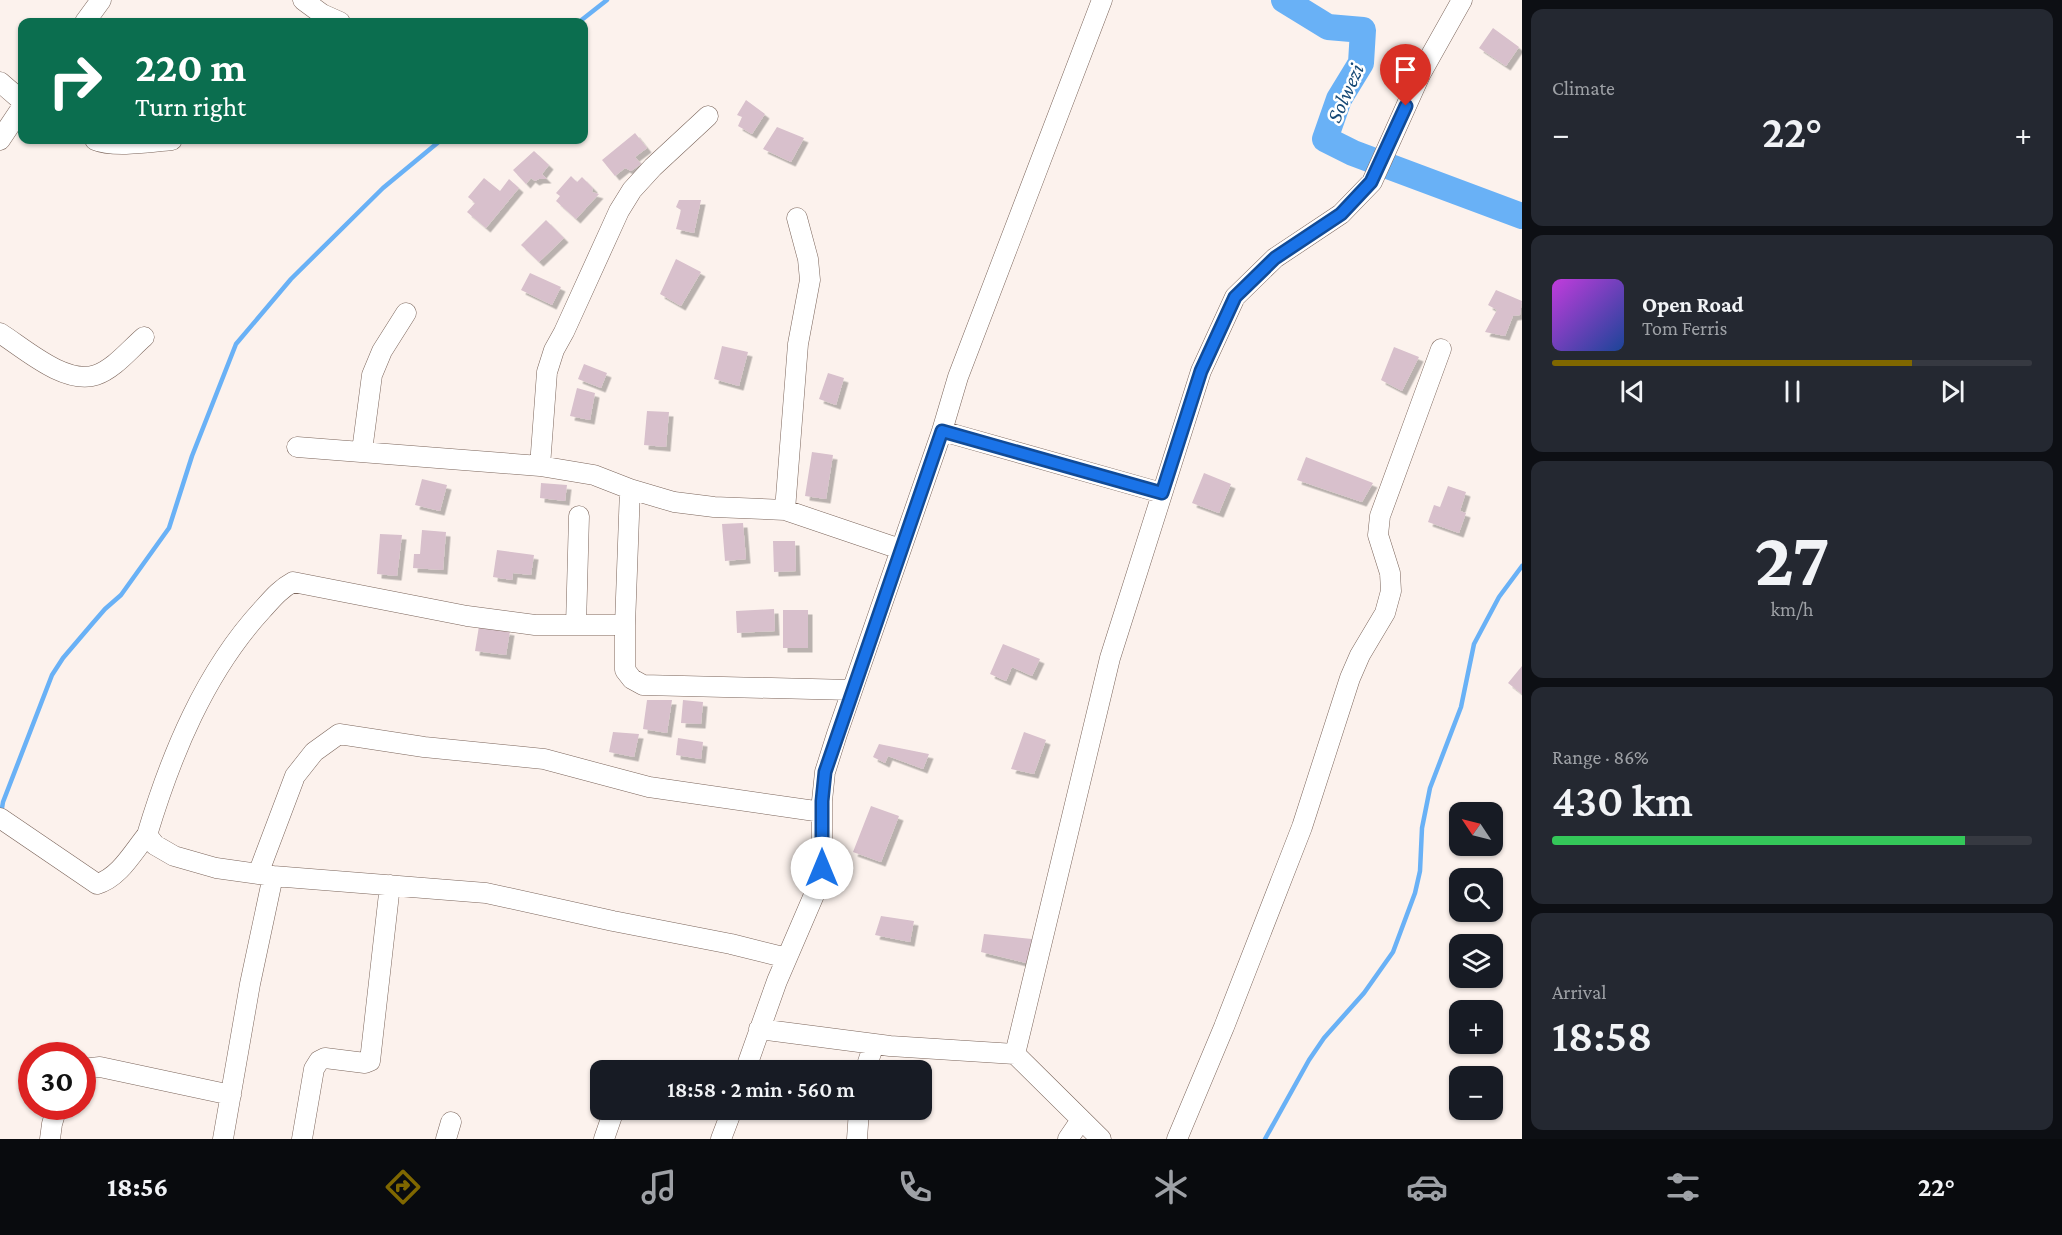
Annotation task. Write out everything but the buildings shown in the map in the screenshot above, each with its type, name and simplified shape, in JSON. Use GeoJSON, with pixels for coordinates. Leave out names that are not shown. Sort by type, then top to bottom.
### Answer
{"type":"FeatureCollection","features":[{"type":"Feature","properties":{"kind":"street"},"geometry":{"type":"LineString","coordinates":[[87,18],[101,0]]}},
{"type":"Feature","properties":{"kind":"street"},"geometry":{"type":"LineString","coordinates":[[303,0],[322,15],[330,18]]}},
{"type":"Feature","properties":{"kind":"street"},"geometry":{"type":"LineString","coordinates":[[749,1060],[787,957],[814,895],[822,868],[825,772],[852,690],[942,431],[958,377],[1102,0]]}},
{"type":"Feature","properties":{"kind":"street"},"geometry":{"type":"LineString","coordinates":[[1015,1054],[1110,658],[1201,371],[1235,297],[1275,258],[1341,214],[1371,182],[1421,73],[1462,0]]}},
{"type":"Feature","properties":{"kind":"street"},"geometry":{"type":"LineString","coordinates":[[0,82],[18,98]]}},
{"type":"Feature","properties":{"kind":"street"},"geometry":{"type":"LineString","coordinates":[[0,140],[18,113]]}},
{"type":"Feature","properties":{"kind":"street"},"geometry":{"type":"LineString","coordinates":[[540,466],[547,372],[554,350],[619,211],[632,190],[653,167],[708,116]]}},
{"type":"Feature","properties":{"kind":"street"},"geometry":{"type":"LineString","coordinates":[[785,510],[798,344],[810,280],[808,259],[797,218]]}},
{"type":"Feature","properties":{"kind":"street"},"geometry":{"type":"LineString","coordinates":[[362,451],[372,375],[382,351],[406,313]]}},
{"type":"Feature","properties":{"kind":"street"},"geometry":{"type":"LineString","coordinates":[[0,333],[64,374],[80,377],[96,375],[109,368],[144,337]]}},
{"type":"Feature","properties":{"kind":"street"},"geometry":{"type":"LineString","coordinates":[[1177,1139],[1224,1027],[1302,827],[1350,678],[1360,655],[1385,613],[1390,591],[1390,573],[1378,535],[1380,516],[1441,349]]}},
{"type":"Feature","properties":{"kind":"street"},"geometry":{"type":"LineString","coordinates":[[942,431],[1162,493]]}},
{"type":"Feature","properties":{"kind":"street"},"geometry":{"type":"LineString","coordinates":[[297,447],[540,466],[594,475],[674,502],[714,507],[785,510],[900,549]]}},
{"type":"Feature","properties":{"kind":"street"},"geometry":{"type":"LineString","coordinates":[[630,489],[625,670],[632,679],[643,685],[852,690]]}},
{"type":"Feature","properties":{"kind":"street"},"geometry":{"type":"LineString","coordinates":[[576,625],[579,516]]}},
{"type":"Feature","properties":{"kind":"street"},"geometry":{"type":"LineString","coordinates":[[0,818],[97,884],[108,881],[147,835],[174,755],[219,666],[241,633],[283,588],[293,582],[467,616],[535,624],[625,625]]}},
{"type":"Feature","properties":{"kind":"street"},"geometry":{"type":"LineString","coordinates":[[223,1139],[250,984],[265,875],[295,776],[314,752],[339,734],[424,747],[544,759],[649,787],[822,812]]}},
{"type":"Feature","properties":{"kind":"street"},"geometry":{"type":"LineString","coordinates":[[147,835],[155,845],[174,856],[216,868],[265,875],[486,892],[787,957]]}},
{"type":"Feature","properties":{"kind":"street"},"geometry":{"type":"LineString","coordinates":[[302,1139],[314,1069],[319,1061],[325,1058],[365,1064],[370,1061],[390,885]]}},
{"type":"Feature","properties":{"kind":"street"},"geometry":{"type":"LineString","coordinates":[[759,1029],[874,1044],[1015,1054],[1101,1139]]}},
{"type":"Feature","properties":{"kind":"street"},"geometry":{"type":"LineString","coordinates":[[869,1060],[874,1044]]}},
{"type":"Feature","properties":{"kind":"street"},"geometry":{"type":"LineString","coordinates":[[96,1067],[231,1095]]}},
{"type":"Feature","properties":{"kind":"street"},"geometry":{"type":"LineString","coordinates":[[50,1139],[53,1120]]}},
{"type":"Feature","properties":{"kind":"street"},"geometry":{"type":"LineString","coordinates":[[604,1139],[611,1120]]}},
{"type":"Feature","properties":{"kind":"street"},"geometry":{"type":"LineString","coordinates":[[721,1139],[728,1120]]}},
{"type":"Feature","properties":{"kind":"street"},"geometry":{"type":"LineString","coordinates":[[857,1139],[858,1120]]}},
{"type":"Feature","properties":{"kind":"street"},"geometry":{"type":"LineString","coordinates":[[1068,1139],[1081,1120]]}},
{"type":"Feature","properties":{"kind":"waterway"},"geometry":{"type":"LineString","coordinates":[[584,18],[607,0]]}},
{"type":"Feature","properties":{"kind":"waterway","name":"Solwezi"},"geometry":{"type":"LineString","coordinates":[[1284,0],[1328,27],[1363,30],[1361,63],[1339,99],[1325,139],[1353,153],[1522,216]]}},
{"type":"Feature","properties":{"kind":"waterway"},"geometry":{"type":"LineString","coordinates":[[1,814],[3,802],[52,675],[63,658],[92,624],[121,595],[169,528],[192,456],[236,344],[291,279],[383,188],[436,144]]}},
{"type":"Feature","properties":{"kind":"waterway"},"geometry":{"type":"LineString","coordinates":[[1265,1139],[1309,1060],[1324,1038],[1364,993],[1393,952],[1415,893],[1420,871],[1422,828],[1430,788],[1461,707],[1474,644],[1499,597],[1522,566]]}},
{"type":"Feature","properties":{"kind":"route"},"geometry":{"type":"LineString","coordinates":[[822,868],[822,801],[825,772],[888,582],[942,431],[1162,493],[1201,371],[1235,297],[1275,258],[1341,214],[1355,200],[1371,182],[1406,106]]}}]}
